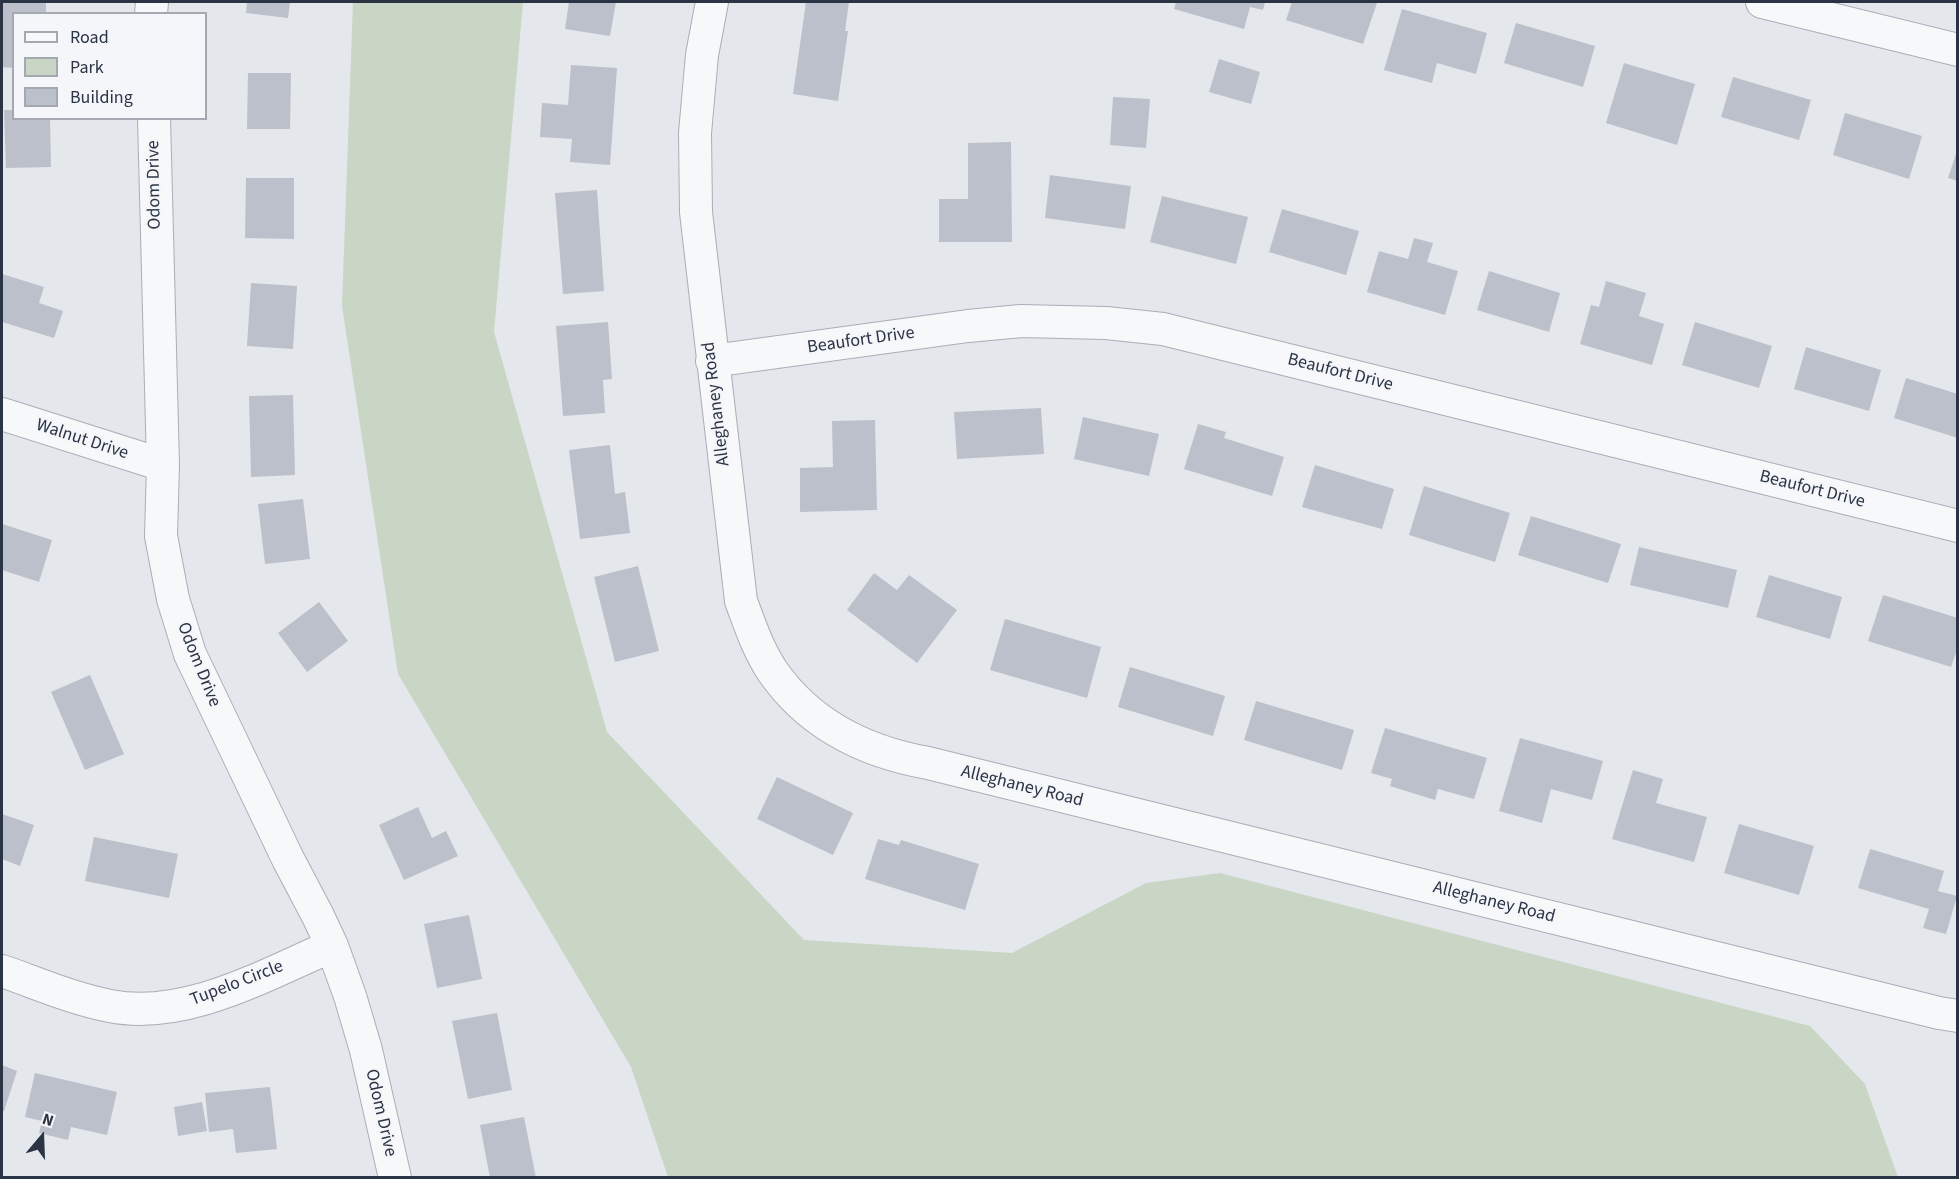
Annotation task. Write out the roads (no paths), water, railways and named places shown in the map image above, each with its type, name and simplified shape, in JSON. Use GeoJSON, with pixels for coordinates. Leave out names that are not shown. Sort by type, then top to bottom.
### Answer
{"type":"FeatureCollection","features":[{"type":"Feature","properties":{"kind":"street","name":"Alleghaney Road"},"geometry":{"type":"LineString","coordinates":[[711,2],[702,56],[695,133],[696,212],[741,601],[756,641],[773,672],[796,699],[829,726],[859,744],[900,758],[1958,1016]]}},
{"type":"Feature","properties":{"kind":"street"},"geometry":{"type":"LineString","coordinates":[[1762,2],[1958,50]]}},
{"type":"Feature","properties":{"kind":"street","name":"Odom Drive"},"geometry":{"type":"LineString","coordinates":[[154,120],[163,465],[161,536],[173,599],[190,654],[332,946],[366,1050],[394,1178]]}},
{"type":"Feature","properties":{"kind":"street","name":"Beaufort Drive"},"geometry":{"type":"LineString","coordinates":[[712,361],[968,326],[1021,321],[1106,323],[1163,329],[1958,526]]}},
{"type":"Feature","properties":{"kind":"street","name":"Walnut Drive"},"geometry":{"type":"LineString","coordinates":[[2,414],[163,465]]}},
{"type":"Feature","properties":{"kind":"street","name":"Tupelo Circle"},"geometry":{"type":"LineString","coordinates":[[2,971],[77,997],[111,1006],[147,1009],[176,1006],[210,998],[332,946]]}}]}
